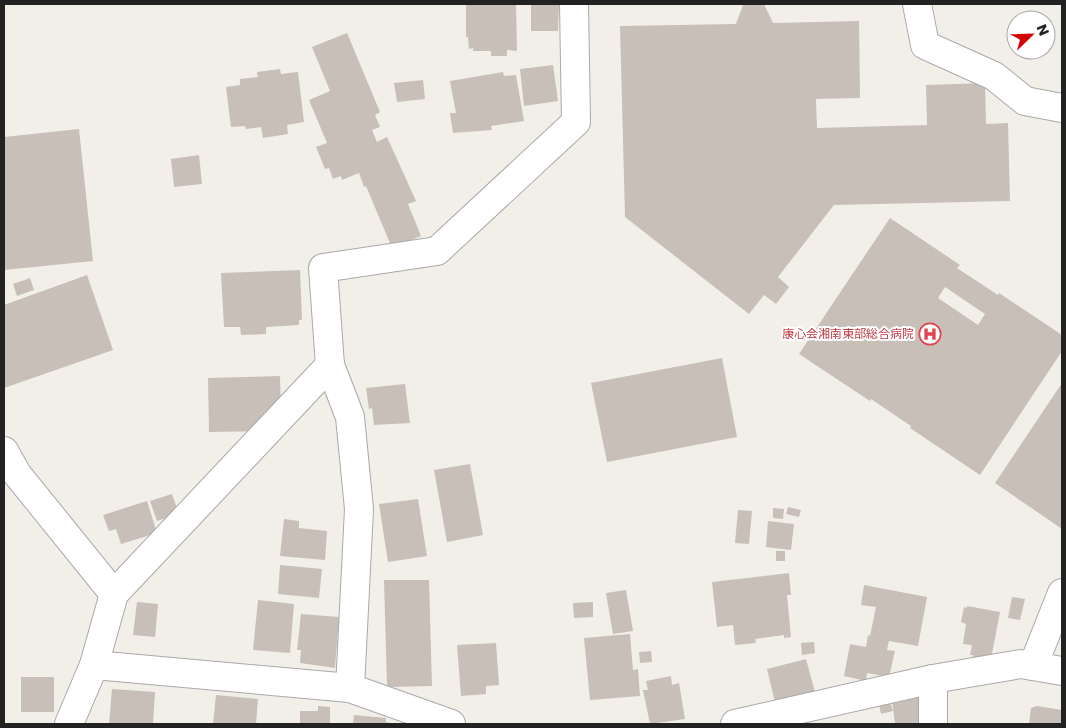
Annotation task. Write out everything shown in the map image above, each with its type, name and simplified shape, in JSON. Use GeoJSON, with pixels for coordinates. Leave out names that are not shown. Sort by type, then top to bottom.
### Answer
{"type":"FeatureCollection","features":[{"type":"Feature","properties":{"kind":"street"},"geometry":{"type":"LineString","coordinates":[[350,688],[359,509],[350,417],[330,365],[323,268],[437,251],[576,122],[574,4]]}},
{"type":"Feature","properties":{"kind":"street"},"geometry":{"type":"LineString","coordinates":[[917,4],[925,45],[994,76],[1025,101],[1062,108]]}},
{"type":"Feature","properties":{"kind":"street"},"geometry":{"type":"LineString","coordinates":[[69,724],[94,665],[114,594],[330,365]]}},
{"type":"Feature","properties":{"kind":"street"},"geometry":{"type":"LineString","coordinates":[[4,451],[17,474],[114,594]]}},
{"type":"Feature","properties":{"kind":"street"},"geometry":{"type":"LineString","coordinates":[[1033,666],[1062,594]]}},
{"type":"Feature","properties":{"kind":"street"},"geometry":{"type":"LineString","coordinates":[[735,724],[933,680],[1021,664],[1062,671]]}},
{"type":"Feature","properties":{"kind":"street"},"geometry":{"type":"LineString","coordinates":[[94,665],[350,688],[451,724]]}},
{"type":"Feature","properties":{"kind":"street"},"geometry":{"type":"LineString","coordinates":[[933,680],[933,724]]}},
{"type":"Feature","properties":{"kind":"building"},"geometry":{"type":"Polygon","coordinates":[[[466,4],[516,4],[517,51],[507,50],[507,56],[491,56],[491,51],[473,51],[473,48],[469,49],[468,37],[466,37],[466,4]]]}},
{"type":"Feature","properties":{"kind":"building"},"geometry":{"type":"Polygon","coordinates":[[[531,4],[559,4],[558,31],[531,31],[531,4]]]}},
{"type":"Feature","properties":{"kind":"building"},"geometry":{"type":"Polygon","coordinates":[[[764,4],[773,23],[859,21],[860,98],[816,99],[817,128],[927,125],[926,85],[985,83],[986,124],[1008,123],[1010,201],[834,205],[778,277],[789,287],[776,304],[764,295],[749,314],[625,217],[620,26],[736,24],[743,5],[764,4]]]}},
{"type":"Feature","properties":{"kind":"building"},"geometry":{"type":"Polygon","coordinates":[[[347,33],[380,112],[375,115],[380,127],[372,130],[377,142],[387,137],[416,201],[408,204],[421,236],[392,248],[359,173],[342,180],[341,176],[333,179],[329,168],[325,169],[316,147],[327,143],[309,100],[330,91],[312,47],[347,33]]]}},
{"type":"Feature","properties":{"kind":"building"},"geometry":{"type":"Polygon","coordinates":[[[553,65],[558,101],[524,106],[520,69],[553,65]]]}},
{"type":"Feature","properties":{"kind":"building"},"geometry":{"type":"Polygon","coordinates":[[[280,69],[281,74],[298,72],[304,122],[287,125],[288,134],[263,138],[261,127],[246,129],[245,126],[231,127],[226,87],[240,85],[240,79],[258,77],[257,72],[280,69]]]}},
{"type":"Feature","properties":{"kind":"building"},"geometry":{"type":"Polygon","coordinates":[[[503,72],[504,76],[516,75],[524,121],[491,126],[492,130],[453,133],[450,113],[456,113],[450,81],[503,72]]]}},
{"type":"Feature","properties":{"kind":"building"},"geometry":{"type":"Polygon","coordinates":[[[423,80],[425,99],[397,102],[394,83],[423,80]]]}},
{"type":"Feature","properties":{"kind":"building"},"geometry":{"type":"Polygon","coordinates":[[[79,129],[93,261],[4,270],[4,137],[79,129]]]}},
{"type":"Feature","properties":{"kind":"building"},"geometry":{"type":"Polygon","coordinates":[[[199,155],[202,184],[174,187],[171,159],[199,155]]]}},
{"type":"Feature","properties":{"kind":"building"},"geometry":{"type":"Polygon","coordinates":[[[890,218],[960,265],[957,268],[998,295],[999,293],[1062,335],[1062,351],[980,475],[871,399],[870,401],[799,354],[890,218]],[[945,287],[938,298],[978,325],[985,314],[945,287]]]}},
{"type":"Feature","properties":{"kind":"building"},"geometry":{"type":"Polygon","coordinates":[[[300,270],[302,320],[299,320],[299,325],[266,327],[266,334],[241,335],[240,327],[224,327],[221,273],[300,270]]]}},
{"type":"Feature","properties":{"kind":"building"},"geometry":{"type":"Polygon","coordinates":[[[87,275],[113,350],[4,388],[4,305],[87,275]]]}},
{"type":"Feature","properties":{"kind":"building"},"geometry":{"type":"Polygon","coordinates":[[[30,278],[34,290],[17,296],[13,284],[30,278]]]}},
{"type":"Feature","properties":{"kind":"building"},"geometry":{"type":"Polygon","coordinates":[[[722,358],[737,437],[607,462],[591,383],[722,358]]]}},
{"type":"Feature","properties":{"kind":"building"},"geometry":{"type":"Polygon","coordinates":[[[280,376],[281,410],[266,431],[209,432],[208,378],[280,376]]]}},
{"type":"Feature","properties":{"kind":"building"},"geometry":{"type":"Polygon","coordinates":[[[1062,383],[1062,529],[995,483],[1062,383]]]}},
{"type":"Feature","properties":{"kind":"building"},"geometry":{"type":"Polygon","coordinates":[[[405,384],[410,423],[374,425],[372,408],[369,409],[366,388],[405,384]]]}},
{"type":"Feature","properties":{"kind":"building"},"geometry":{"type":"Polygon","coordinates":[[[470,464],[483,535],[447,542],[434,470],[470,464]]]}},
{"type":"Feature","properties":{"kind":"building"},"geometry":{"type":"Polygon","coordinates":[[[172,494],[179,514],[157,521],[150,501],[172,494]]]}},
{"type":"Feature","properties":{"kind":"building"},"geometry":{"type":"Polygon","coordinates":[[[418,499],[427,556],[388,562],[379,504],[418,499]]]}},
{"type":"Feature","properties":{"kind":"building"},"geometry":{"type":"Polygon","coordinates":[[[147,501],[157,533],[121,544],[116,529],[109,531],[103,515],[147,501]]]}},
{"type":"Feature","properties":{"kind":"building"},"geometry":{"type":"Polygon","coordinates":[[[788,507],[801,510],[799,517],[786,514],[788,507]]]}},
{"type":"Feature","properties":{"kind":"building"},"geometry":{"type":"Polygon","coordinates":[[[773,508],[784,509],[783,519],[773,518],[773,508]]]}},
{"type":"Feature","properties":{"kind":"building"},"geometry":{"type":"Polygon","coordinates":[[[738,510],[752,511],[749,544],[735,543],[738,510]]]}},
{"type":"Feature","properties":{"kind":"building"},"geometry":{"type":"Polygon","coordinates":[[[284,519],[299,521],[299,528],[327,531],[325,560],[280,556],[284,519]]]}},
{"type":"Feature","properties":{"kind":"building"},"geometry":{"type":"Polygon","coordinates":[[[768,521],[794,524],[791,550],[766,547],[768,521]]]}},
{"type":"Feature","properties":{"kind":"building"},"geometry":{"type":"Polygon","coordinates":[[[776,551],[785,551],[785,561],[776,561],[776,551]]]}},
{"type":"Feature","properties":{"kind":"building"},"geometry":{"type":"Polygon","coordinates":[[[280,565],[322,569],[319,598],[278,594],[280,565]]]}},
{"type":"Feature","properties":{"kind":"building"},"geometry":{"type":"Polygon","coordinates":[[[789,573],[791,595],[787,595],[791,637],[784,638],[784,635],[755,639],[756,643],[735,645],[733,625],[717,627],[712,582],[789,573]]]}},
{"type":"Feature","properties":{"kind":"building"},"geometry":{"type":"Polygon","coordinates":[[[384,580],[429,580],[432,686],[387,687],[384,580]]]}},
{"type":"Feature","properties":{"kind":"building"},"geometry":{"type":"Polygon","coordinates":[[[864,585],[927,597],[918,646],[889,641],[887,650],[895,651],[889,677],[867,673],[866,681],[844,676],[850,644],[866,647],[868,635],[870,636],[876,607],[861,605],[864,585]]]}},
{"type":"Feature","properties":{"kind":"building"},"geometry":{"type":"Polygon","coordinates":[[[626,590],[633,631],[613,634],[606,593],[626,590]]]}},
{"type":"Feature","properties":{"kind":"building"},"geometry":{"type":"Polygon","coordinates":[[[1012,597],[1025,599],[1020,620],[1008,618],[1012,597]]]}},
{"type":"Feature","properties":{"kind":"building"},"geometry":{"type":"Polygon","coordinates":[[[258,600],[294,604],[290,653],[253,650],[258,600]]]}},
{"type":"Feature","properties":{"kind":"building"},"geometry":{"type":"Polygon","coordinates":[[[137,602],[158,604],[155,637],[133,635],[137,602]]]}},
{"type":"Feature","properties":{"kind":"building"},"geometry":{"type":"Polygon","coordinates":[[[593,602],[593,617],[574,618],[573,603],[593,602]]]}},
{"type":"Feature","properties":{"kind":"building"},"geometry":{"type":"Polygon","coordinates":[[[967,606],[1000,612],[991,659],[972,663],[973,655],[970,655],[972,645],[963,644],[966,624],[961,622],[964,607],[967,608],[967,606]]]}},
{"type":"Feature","properties":{"kind":"building"},"geometry":{"type":"Polygon","coordinates":[[[301,614],[339,617],[335,668],[300,663],[301,650],[297,650],[301,614]]]}},
{"type":"Feature","properties":{"kind":"building"},"geometry":{"type":"Polygon","coordinates":[[[630,634],[633,670],[638,669],[640,696],[590,700],[584,638],[630,634]]]}},
{"type":"Feature","properties":{"kind":"building"},"geometry":{"type":"Polygon","coordinates":[[[814,642],[815,653],[802,655],[801,643],[814,642]]]}},
{"type":"Feature","properties":{"kind":"building"},"geometry":{"type":"Polygon","coordinates":[[[496,643],[499,685],[486,686],[486,694],[461,696],[457,645],[496,643]]]}},
{"type":"Feature","properties":{"kind":"building"},"geometry":{"type":"Polygon","coordinates":[[[651,651],[652,662],[640,663],[639,652],[651,651]]]}},
{"type":"Feature","properties":{"kind":"building"},"geometry":{"type":"Polygon","coordinates":[[[806,659],[815,692],[775,702],[767,669],[806,659]]]}},
{"type":"Feature","properties":{"kind":"building"},"geometry":{"type":"Polygon","coordinates":[[[671,676],[672,685],[679,683],[685,719],[650,724],[643,690],[648,690],[646,681],[671,676]]]}},
{"type":"Feature","properties":{"kind":"building"},"geometry":{"type":"Polygon","coordinates":[[[21,677],[54,677],[54,712],[21,712],[21,677]]]}},
{"type":"Feature","properties":{"kind":"building"},"geometry":{"type":"Polygon","coordinates":[[[112,689],[155,692],[153,724],[109,724],[112,689]]]}},
{"type":"Feature","properties":{"kind":"building"},"geometry":{"type":"Polygon","coordinates":[[[216,695],[258,699],[256,724],[213,724],[216,695]]]}},
{"type":"Feature","properties":{"kind":"building"},"geometry":{"type":"Polygon","coordinates":[[[920,695],[924,724],[895,724],[892,699],[920,695]]]}},
{"type":"Feature","properties":{"kind":"building"},"geometry":{"type":"Polygon","coordinates":[[[890,701],[893,711],[881,714],[879,704],[890,701]]]}},
{"type":"Feature","properties":{"kind":"building"},"geometry":{"type":"Polygon","coordinates":[[[318,706],[330,707],[330,724],[300,724],[300,711],[318,711],[318,706]]]}},
{"type":"Feature","properties":{"kind":"building"},"geometry":{"type":"Polygon","coordinates":[[[1037,706],[1062,710],[1062,724],[1029,724],[1031,708],[1037,706]]]}},
{"type":"Feature","properties":{"kind":"building"},"geometry":{"type":"Polygon","coordinates":[[[354,715],[386,718],[386,722],[394,724],[353,724],[354,715]]]}},
{"type":"Feature","properties":{"kind":"place","name":"康心会湘南東部総合病院"},"geometry":{"type":"Point","coordinates":[930,334]}}]}
